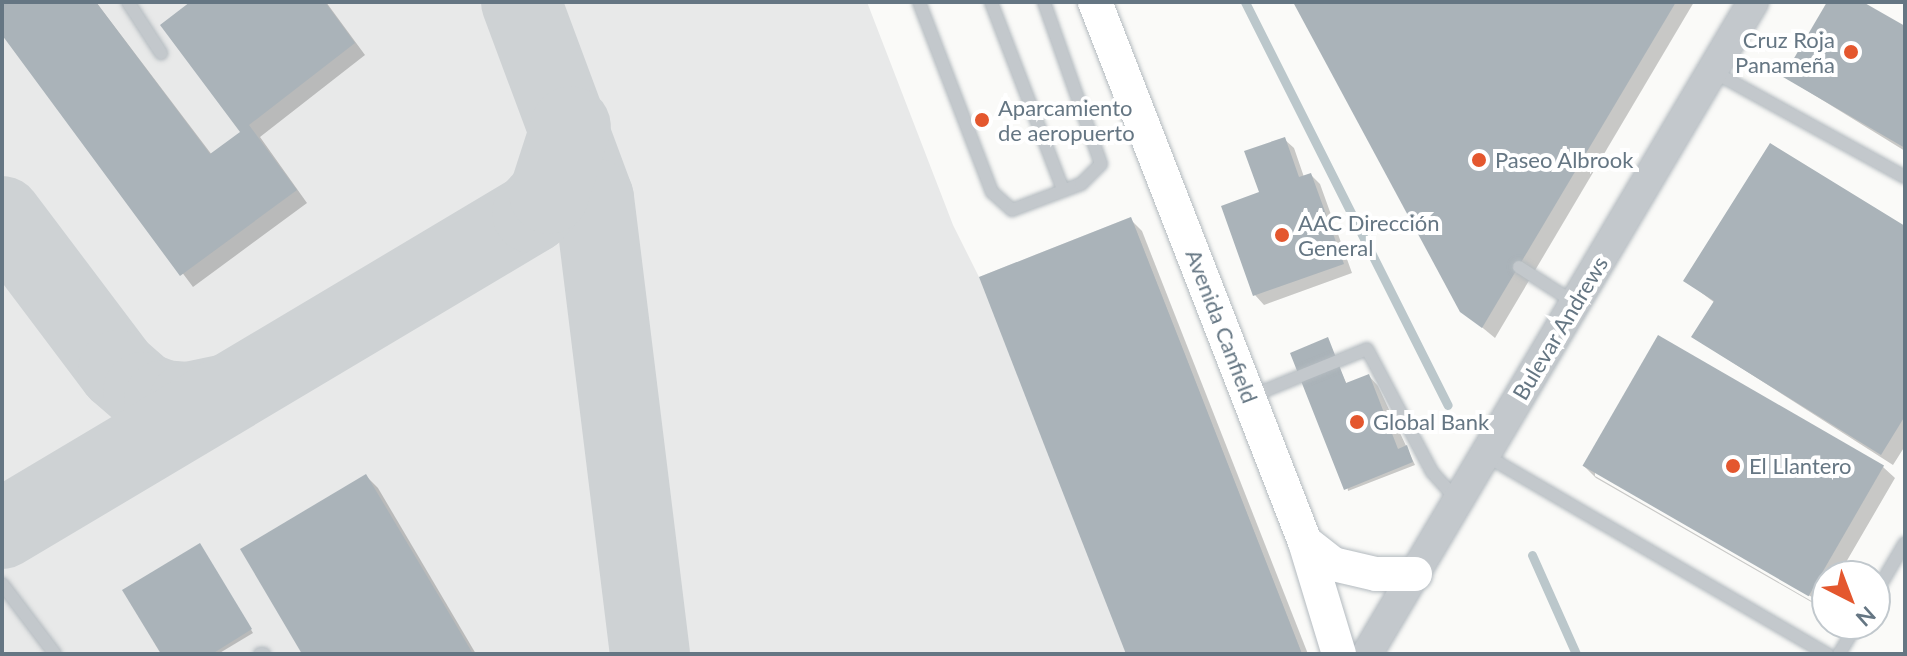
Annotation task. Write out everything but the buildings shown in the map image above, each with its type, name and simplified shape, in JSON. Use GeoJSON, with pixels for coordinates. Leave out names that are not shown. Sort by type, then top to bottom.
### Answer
{"type":"FeatureCollection","features":[{"type":"Feature","properties":{"kind":"main road","name":"Avenida Canfield"},"geometry":{"type":"LineString","coordinates":[[1095,2],[1305,542],[1339,654]]}},
{"type":"Feature","properties":{"kind":"main road"},"geometry":{"type":"LineString","coordinates":[[1305,542],[1333,564],[1376,574],[1415,574]]}},
{"type":"Feature","properties":{"kind":"street","name":"Bulevar Andrews"},"geometry":{"type":"LineString","coordinates":[[1367,654],[1753,2]]}},
{"type":"Feature","properties":{"kind":"lane"},"geometry":{"type":"LineString","coordinates":[[919,2],[992,192],[1005,209],[1081,184],[1101,164],[1044,2]]}},
{"type":"Feature","properties":{"kind":"lane"},"geometry":{"type":"LineString","coordinates":[[991,2],[1063,190]]}},
{"type":"Feature","properties":{"kind":"lane"},"geometry":{"type":"LineString","coordinates":[[134,4],[161,53]]}},
{"type":"Feature","properties":{"kind":"lane"},"geometry":{"type":"LineString","coordinates":[[1712,71],[1905,177]]}},
{"type":"Feature","properties":{"kind":"lane"},"geometry":{"type":"LineString","coordinates":[[1519,267],[1575,303]]}},
{"type":"Feature","properties":{"kind":"lane"},"geometry":{"type":"LineString","coordinates":[[1249,397],[1367,349],[1432,472],[1458,501]]}},
{"type":"Feature","properties":{"kind":"lane"},"geometry":{"type":"LineString","coordinates":[[1485,455],[1827,654]]}},
{"type":"Feature","properties":{"kind":"lane"},"geometry":{"type":"LineString","coordinates":[[1891,567],[1905,543]]}},
{"type":"Feature","properties":{"kind":"lane"},"geometry":{"type":"LineString","coordinates":[[2,584],[55,654]]}},
{"type":"Feature","properties":{"kind":"shaded area"},"geometry":{"type":"Polygon","coordinates":[[[2,2],[867,2],[953,225],[979,277],[1131,217],[1302,654],[2,654],[2,2]]]}},
{"type":"Feature","properties":{"kind":"waterway"},"geometry":{"type":"LineString","coordinates":[[1245,2],[1448,405]]}},
{"type":"Feature","properties":{"kind":"waterway"},"geometry":{"type":"LineString","coordinates":[[1532,555],[1576,654]]}},
{"type":"Feature","properties":{"kind":"taxiway"},"geometry":{"type":"LineString","coordinates":[[521,2],[594,198],[650,654]]}},
{"type":"Feature","properties":{"kind":"taxiway"},"geometry":{"type":"LineString","coordinates":[[2,529],[532,213],[549,194],[571,126]]}},
{"type":"Feature","properties":{"kind":"taxiway"},"geometry":{"type":"LineString","coordinates":[[2,216],[118,370],[143,392],[164,400],[189,402],[227,394]]}},
{"type":"Feature","properties":{"kind":"place","name":"Cruz Roja Panameña"},"geometry":{"type":"Point","coordinates":[1851,52]}},
{"type":"Feature","properties":{"kind":"place","name":"Aparcamiento de aeropuerto"},"geometry":{"type":"Point","coordinates":[982,120]}},
{"type":"Feature","properties":{"kind":"place","name":"Paseo Albrook"},"geometry":{"type":"Point","coordinates":[1479,160]}},
{"type":"Feature","properties":{"kind":"place","name":"AAC Dirección General"},"geometry":{"type":"Point","coordinates":[1282,235]}},
{"type":"Feature","properties":{"kind":"place","name":"Global Bank"},"geometry":{"type":"Point","coordinates":[1357,422]}},
{"type":"Feature","properties":{"kind":"place","name":"El Llantero"},"geometry":{"type":"Point","coordinates":[1733,466]}}]}
